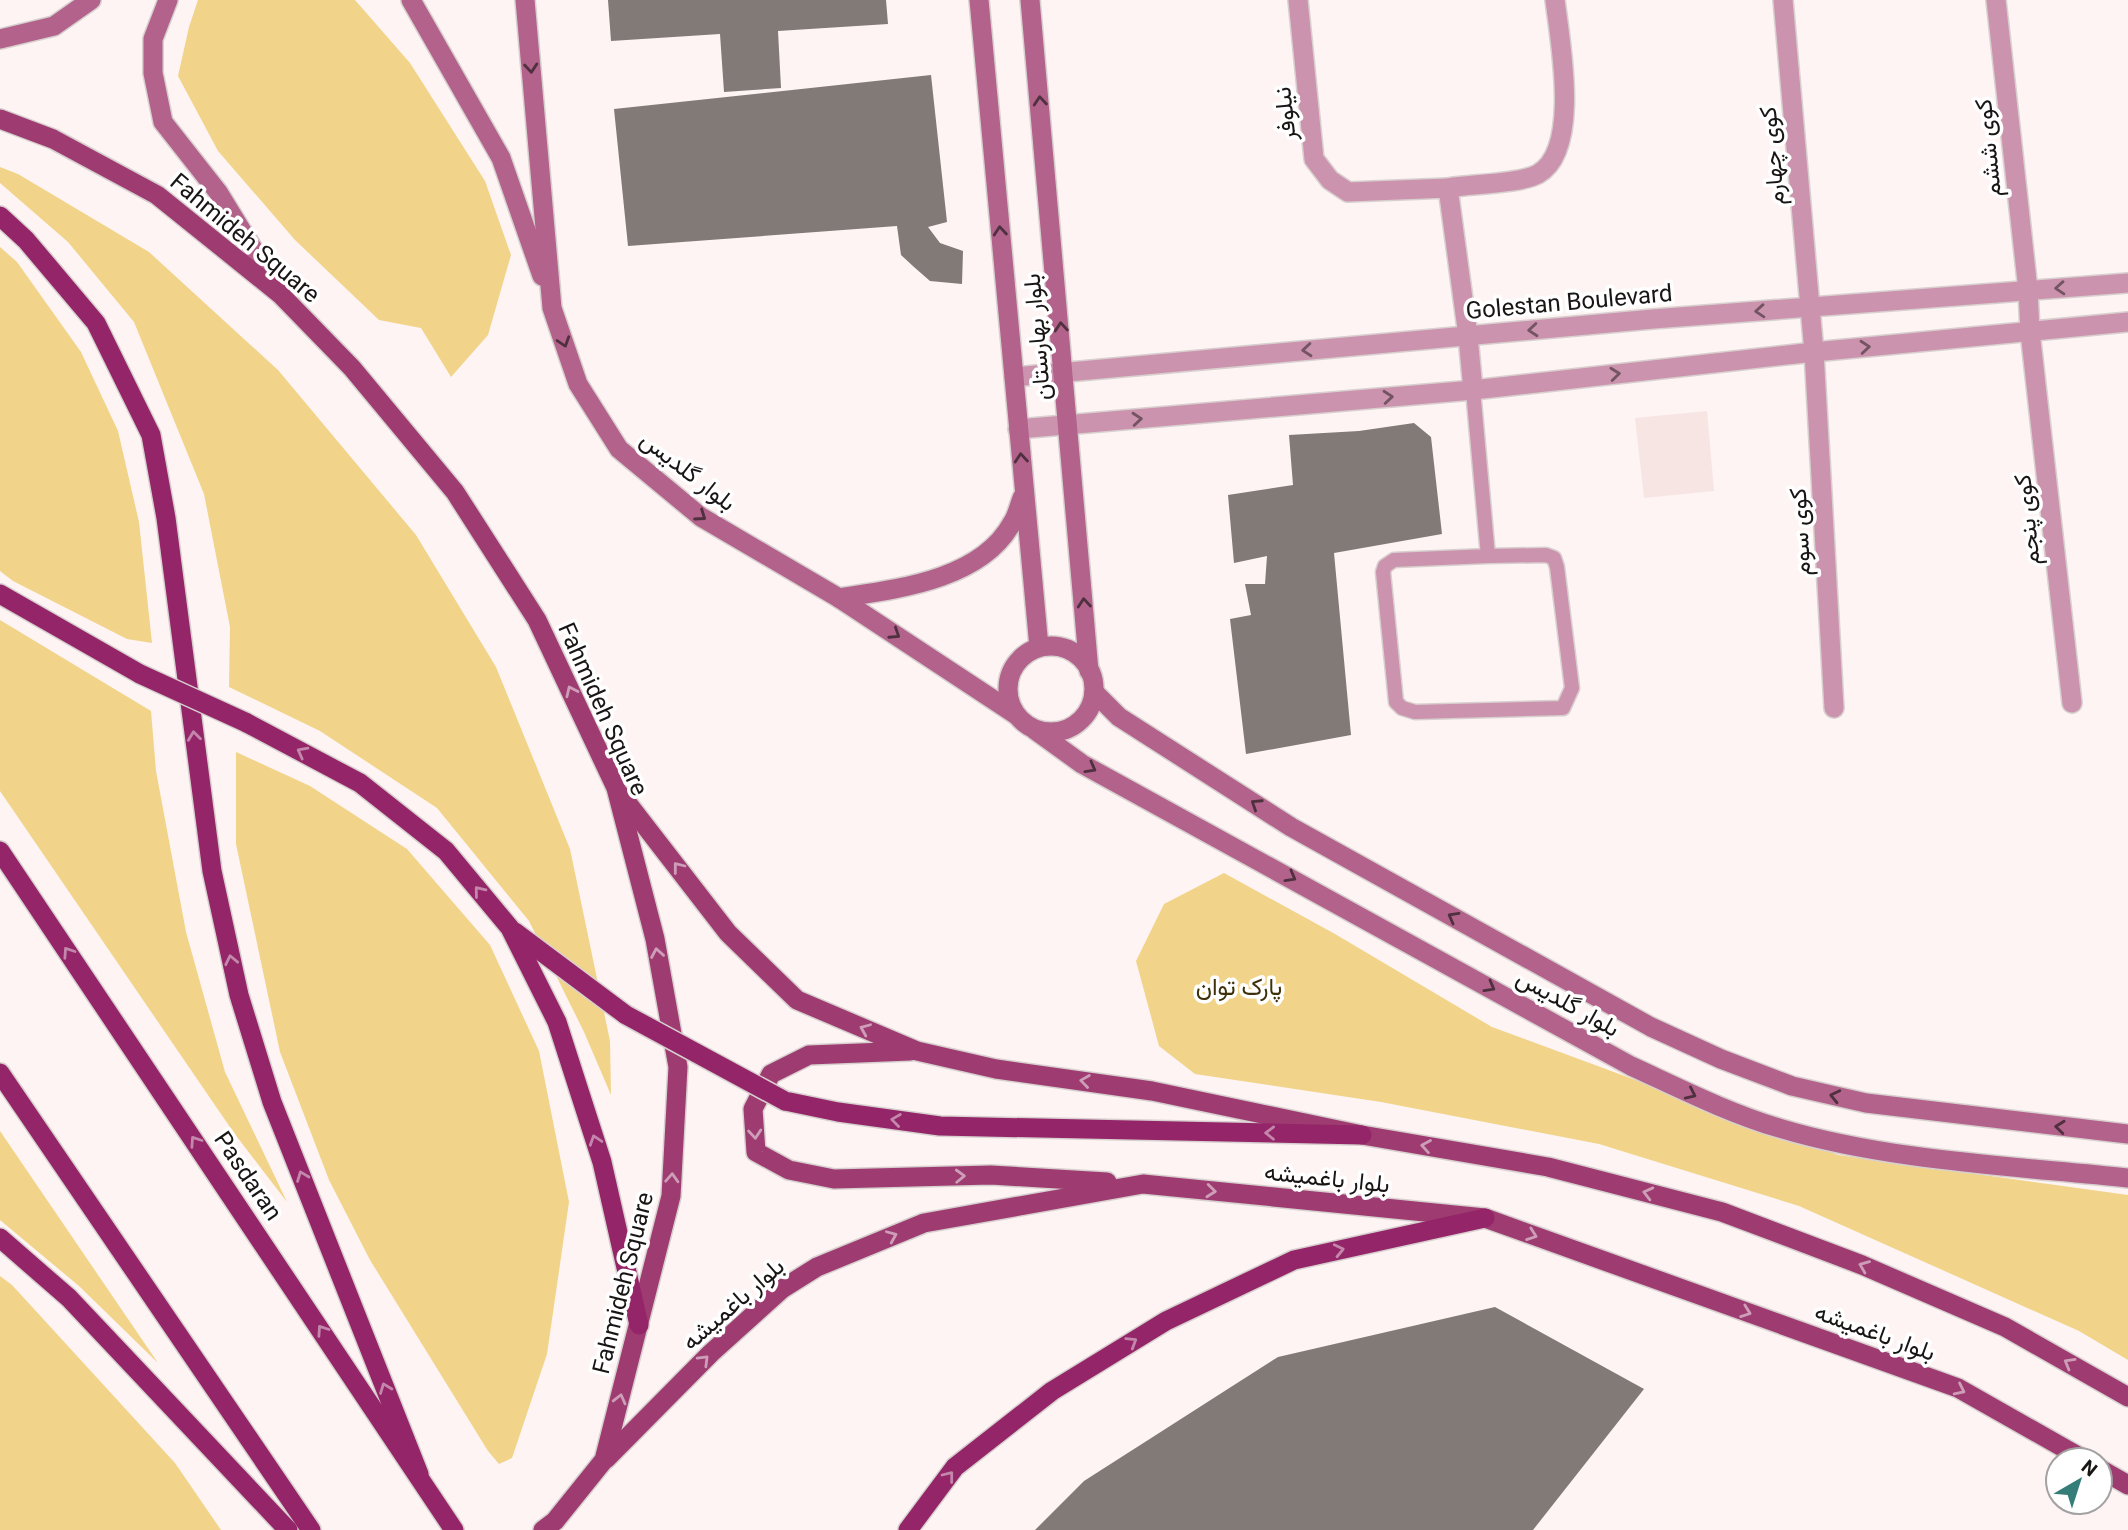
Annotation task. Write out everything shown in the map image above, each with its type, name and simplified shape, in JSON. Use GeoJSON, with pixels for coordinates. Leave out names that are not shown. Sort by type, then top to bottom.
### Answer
{"type":"FeatureCollection","features":[{"type":"Feature","properties":{"kind":"highway"},"geometry":{"type":"LineString","coordinates":[[0,216],[26,240],[96,323],[151,435],[166,518],[212,871],[239,995],[272,1102],[419,1474]]}},
{"type":"Feature","properties":{"kind":"highway"},"geometry":{"type":"LineString","coordinates":[[0,594],[140,674],[245,722],[360,783],[446,851],[510,928],[557,1022],[602,1162],[639,1325]]}},
{"type":"Feature","properties":{"kind":"highway","name":"Pasdaran"},"geometry":{"type":"LineString","coordinates":[[0,851],[454,1530]]}},
{"type":"Feature","properties":{"kind":"highway"},"geometry":{"type":"LineString","coordinates":[[510,928],[626,1015],[785,1101],[838,1112],[940,1126],[1362,1135]]}},
{"type":"Feature","properties":{"kind":"highway"},"geometry":{"type":"LineString","coordinates":[[0,1073],[311,1530]]}},
{"type":"Feature","properties":{"kind":"highway"},"geometry":{"type":"LineString","coordinates":[[908,1530],[955,1467],[1052,1391],[1166,1321],[1294,1261],[1485,1218]]}},
{"type":"Feature","properties":{"kind":"highway"},"geometry":{"type":"LineString","coordinates":[[0,1238],[69,1298],[288,1530]]}},
{"type":"Feature","properties":{"kind":"main road"},"geometry":{"type":"LineString","coordinates":[[0,39],[54,26],[91,0]]}},
{"type":"Feature","properties":{"kind":"main road"},"geometry":{"type":"LineString","coordinates":[[168,0],[153,39],[153,74],[163,122],[218,191],[280,294]]}},
{"type":"Feature","properties":{"kind":"main road"},"geometry":{"type":"LineString","coordinates":[[411,0],[501,158],[552,308]]}},
{"type":"Feature","properties":{"kind":"main road","name":"بلوار گلدیس"},"geometry":{"type":"LineString","coordinates":[[525,0],[552,308],[578,384],[619,449],[701,517],[839,598],[1015,714]]}},
{"type":"Feature","properties":{"kind":"main road","name":"بلوار بهارستان"},"geometry":{"type":"LineString","coordinates":[[979,0],[1039,648]]}},
{"type":"Feature","properties":{"kind":"main road","name":"بلوار بهارستان"},"geometry":{"type":"LineString","coordinates":[[1030,0],[1090,671]]}},
{"type":"Feature","properties":{"kind":"main road","name":"Fahmideh Square"},"geometry":{"type":"LineString","coordinates":[[0,119],[53,139],[157,195],[280,294],[352,368],[455,492],[537,620],[616,788],[655,939],[678,1067],[671,1196],[604,1460],[549,1526]]}},
{"type":"Feature","properties":{"kind":"main road"},"geometry":{"type":"LineString","coordinates":[[839,598],[903,588],[973,564],[1000,540],[1013,522],[1024,491]]}},
{"type":"Feature","properties":{"kind":"main road"},"geometry":{"type":"LineString","coordinates":[[1051,646],[1074,653],[1090,671],[1094,692],[1087,714],[1079,722],[1058,732],[1035,730],[1015,714],[1009,702],[1007,688],[1016,662],[1039,648],[1051,646]]}},
{"type":"Feature","properties":{"kind":"main road","name":"بلوار گلدیس"},"geometry":{"type":"LineString","coordinates":[[1094,692],[1119,717],[1291,827],[1651,1027],[1721,1059],[1791,1086],[1866,1103],[2128,1135]]}},
{"type":"Feature","properties":{"kind":"main road","name":"بلوار گلدیس"},"geometry":{"type":"LineString","coordinates":[[1035,730],[1082,764],[1631,1066],[1704,1100],[1779,1128],[1858,1146],[2128,1178]]}},
{"type":"Feature","properties":{"kind":"main road"},"geometry":{"type":"LineString","coordinates":[[616,788],[728,933],[797,1000],[917,1051]]}},
{"type":"Feature","properties":{"kind":"main road"},"geometry":{"type":"LineString","coordinates":[[917,1051],[809,1055],[771,1074],[753,1109],[756,1152],[789,1170],[834,1179],[991,1175],[1143,1184]]}},
{"type":"Feature","properties":{"kind":"main road","name":"بلوار باغمیشه"},"geometry":{"type":"LineString","coordinates":[[917,1051],[996,1069],[1152,1091],[1362,1135],[1548,1167],[1722,1212],[1862,1265],[2005,1326],[2128,1397]]}},
{"type":"Feature","properties":{"kind":"main road","name":"بلوار باغمیشه"},"geometry":{"type":"LineString","coordinates":[[604,1460],[711,1353],[782,1289],[817,1267],[924,1223],[1143,1184],[1485,1218],[1958,1388],[2060,1446]]}},
{"type":"Feature","properties":{"kind":"street","name":"نیلوفر"},"geometry":{"type":"LineString","coordinates":[[1298,0],[1314,159],[1330,180],[1348,192],[1448,188],[1512,181],[1537,175],[1552,163],[1560,144],[1564,113],[1562,59],[1555,0]]}},
{"type":"Feature","properties":{"kind":"street","name":"کوی چهارم"},"geometry":{"type":"LineString","coordinates":[[1783,0],[1814,352]]}},
{"type":"Feature","properties":{"kind":"street","name":"کوی ششم"},"geometry":{"type":"LineString","coordinates":[[1997,0],[2028,290],[2030,332]]}},
{"type":"Feature","properties":{"kind":"street"},"geometry":{"type":"LineString","coordinates":[[1448,188],[1473,390]]}},
{"type":"Feature","properties":{"kind":"street","name":"Golestan Boulevard"},"geometry":{"type":"LineString","coordinates":[[1014,376],[1810,307],[2128,283]]}},
{"type":"Feature","properties":{"kind":"street"},"geometry":{"type":"LineString","coordinates":[[1018,429],[1473,390],[1814,352],[2128,322]]}},
{"type":"Feature","properties":{"kind":"street","name":"کوی پنجم"},"geometry":{"type":"LineString","coordinates":[[2030,332],[2072,703]]}},
{"type":"Feature","properties":{"kind":"street","name":"کوی سوم"},"geometry":{"type":"LineString","coordinates":[[1814,352],[1834,708]]}},
{"type":"Feature","properties":{"kind":"lane"},"geometry":{"type":"LineString","coordinates":[[1473,390],[1488,556]]}},
{"type":"Feature","properties":{"kind":"lane"},"geometry":{"type":"LineString","coordinates":[[1546,555],[1554,558],[1558,567],[1572,688],[1568,700],[1563,708],[1415,712],[1402,708],[1396,702],[1383,572],[1385,566],[1394,560],[1488,556],[1546,555]]}},
{"type":"Feature","properties":{"kind":"shaded area"},"geometry":{"type":"Polygon","coordinates":[[[1707,411],[1714,491],[1644,498],[1635,418],[1707,411]]]}},
{"type":"Feature","properties":{"kind":"green space"},"geometry":{"type":"Polygon","coordinates":[[[198,0],[355,0],[410,63],[485,181],[511,255],[488,335],[451,377],[421,328],[379,320],[295,240],[218,151],[178,76],[198,0]]]}},
{"type":"Feature","properties":{"kind":"green space"},"geometry":{"type":"Polygon","coordinates":[[[0,167],[18,174],[149,252],[278,370],[416,535],[496,667],[570,849],[610,1041],[611,1095],[584,1032],[529,921],[437,808],[320,731],[229,687],[230,627],[204,494],[134,322],[68,242],[0,183],[0,167]]]}},
{"type":"Feature","properties":{"kind":"green space"},"geometry":{"type":"Polygon","coordinates":[[[0,247],[17,262],[81,352],[118,431],[139,522],[152,643],[127,639],[13,581],[0,571],[0,247]]]}},
{"type":"Feature","properties":{"kind":"green space"},"geometry":{"type":"Polygon","coordinates":[[[0,620],[151,711],[156,771],[186,932],[225,1072],[287,1202],[234,1133],[0,791],[0,620]]]}},
{"type":"Feature","properties":{"kind":"green space"},"geometry":{"type":"Polygon","coordinates":[[[236,752],[310,786],[407,849],[490,945],[539,1051],[569,1202],[547,1354],[512,1458],[499,1464],[488,1451],[370,1260],[329,1180],[280,1052],[236,844],[236,752]]]}},
{"type":"Feature","properties":{"kind":"green space","name":"پارک توان"},"geometry":{"type":"Polygon","coordinates":[[[1224,873],[1335,934],[1492,1027],[1838,1155],[2128,1195],[2128,1360],[2079,1331],[1799,1206],[1599,1144],[1381,1102],[1195,1074],[1159,1046],[1136,961],[1164,904],[1224,873]]]}},
{"type":"Feature","properties":{"kind":"green space"},"geometry":{"type":"Polygon","coordinates":[[[0,1131],[158,1363],[79,1286],[0,1220],[0,1131]]]}},
{"type":"Feature","properties":{"kind":"green space"},"geometry":{"type":"Polygon","coordinates":[[[0,1276],[12,1285],[175,1463],[221,1530],[0,1530],[0,1276]]]}},
{"type":"Feature","properties":{"kind":"building"},"geometry":{"type":"Polygon","coordinates":[[[608,0],[886,0],[888,24],[778,31],[781,88],[724,92],[720,34],[611,41],[608,0]]]}},
{"type":"Feature","properties":{"kind":"building"},"geometry":{"type":"Polygon","coordinates":[[[931,75],[947,222],[928,227],[940,243],[963,251],[962,284],[930,281],[914,267],[901,255],[897,226],[628,246],[614,109],[931,75]]]}},
{"type":"Feature","properties":{"kind":"building"},"geometry":{"type":"Polygon","coordinates":[[[1414,423],[1431,437],[1442,534],[1334,553],[1351,735],[1246,754],[1230,619],[1251,615],[1245,584],[1265,584],[1267,556],[1234,563],[1228,495],[1293,485],[1289,435],[1359,431],[1414,423]]]}},
{"type":"Feature","properties":{"kind":"building"},"geometry":{"type":"Polygon","coordinates":[[[1495,1307],[1644,1389],[1533,1530],[1035,1530],[1084,1481],[1278,1357],[1495,1307]]]}}]}
